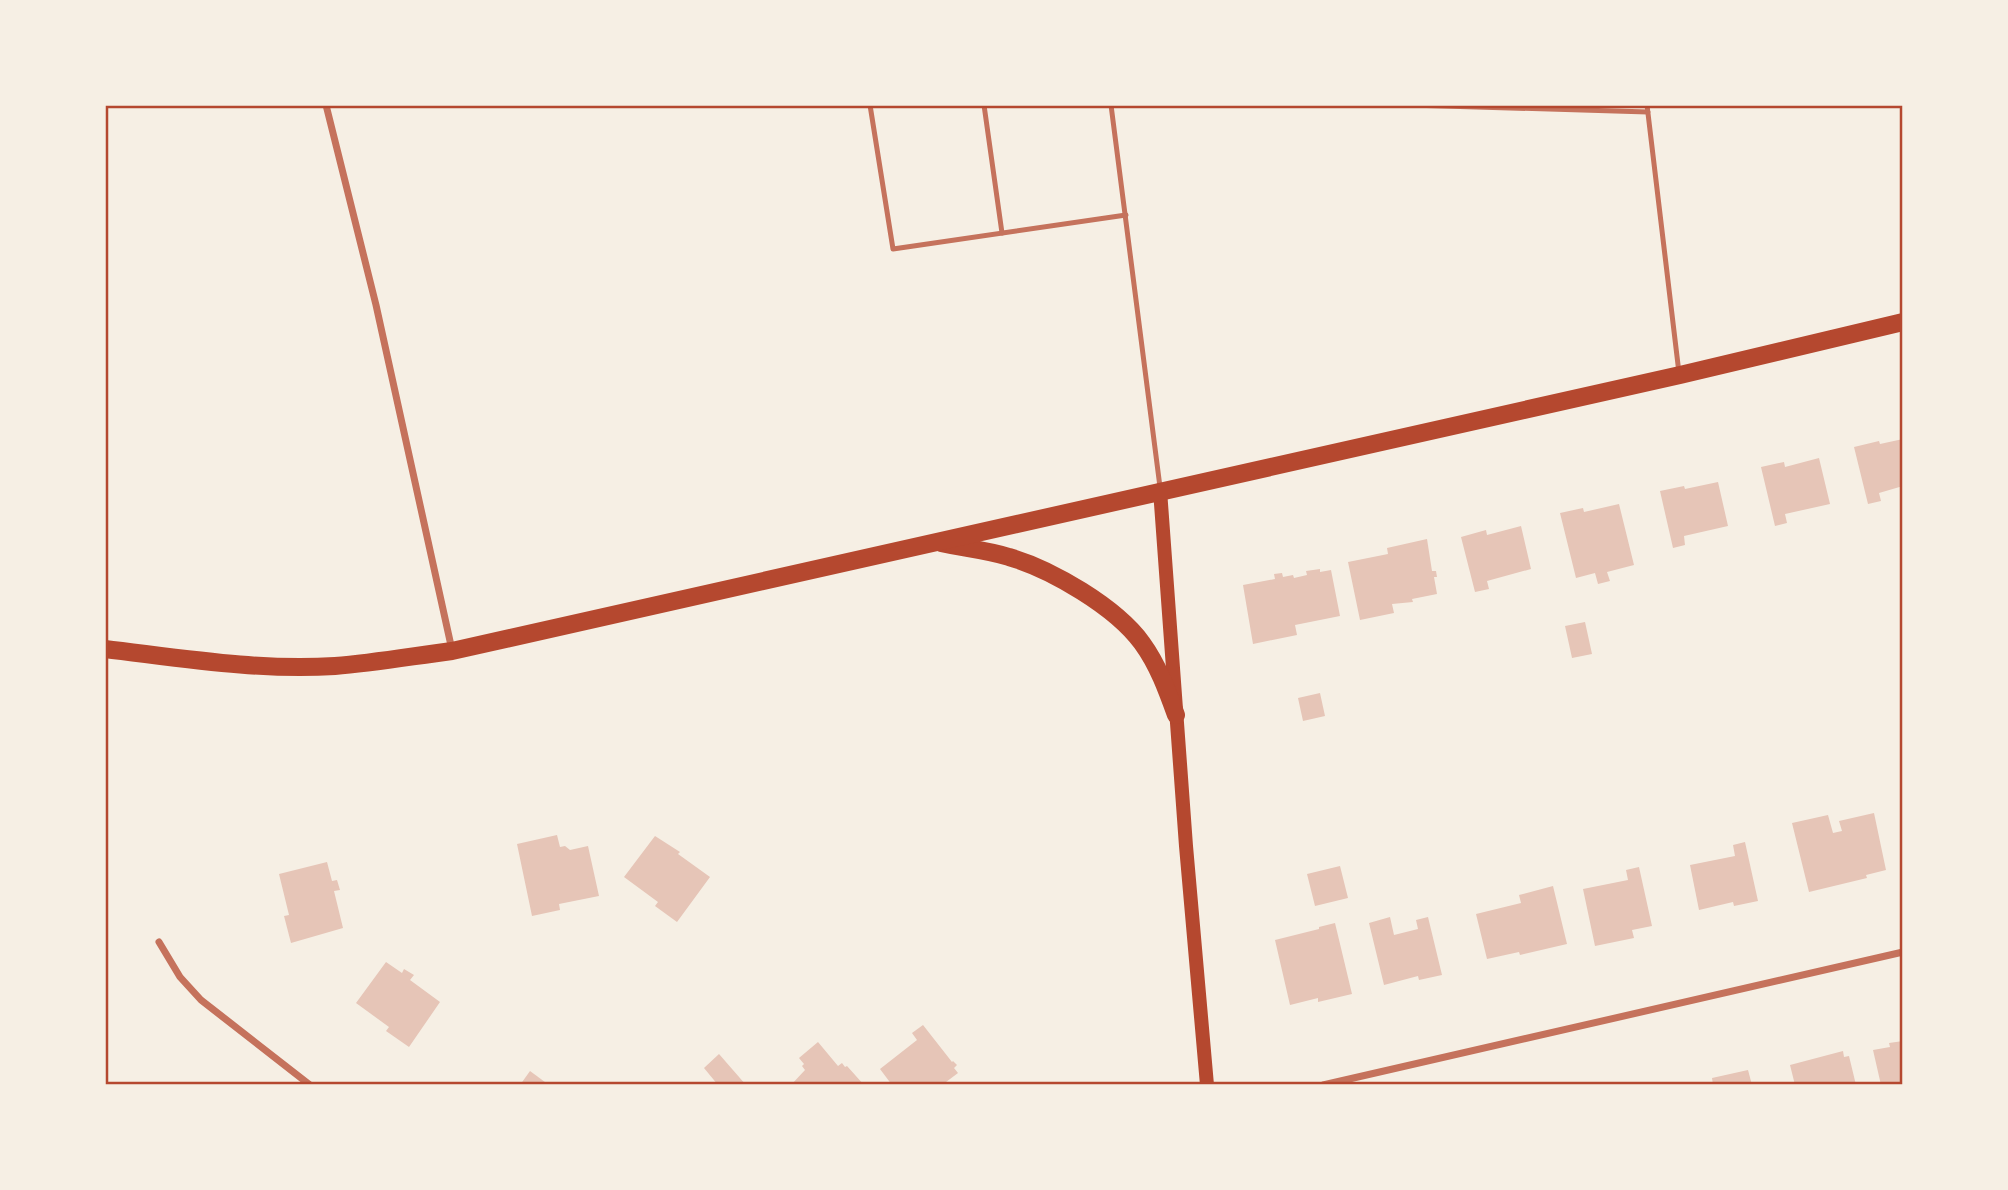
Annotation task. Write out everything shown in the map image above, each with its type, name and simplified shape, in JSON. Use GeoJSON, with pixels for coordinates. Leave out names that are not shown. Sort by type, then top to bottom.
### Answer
{"type":"FeatureCollection","features":[{"type":"Feature","properties":{"kind":"main road"},"geometry":{"type":"LineString","coordinates":[[105,649],[226,664],[283,666],[334,666],[452,651],[1679,375],[1903,322]]}},
{"type":"Feature","properties":{"kind":"main road"},"geometry":{"type":"LineString","coordinates":[[1160,490],[1207,1085]]}},
{"type":"Feature","properties":{"kind":"main road"},"geometry":{"type":"LineString","coordinates":[[934,542],[1010,557],[1064,580],[1110,611],[1141,641],[1161,675],[1176,715]]}},
{"type":"Feature","properties":{"kind":"street"},"geometry":{"type":"LineString","coordinates":[[326,105],[376,304],[452,651]]}},
{"type":"Feature","properties":{"kind":"street"},"geometry":{"type":"LineString","coordinates":[[159,942],[180,977],[201,1000],[310,1085]]}},
{"type":"Feature","properties":{"kind":"street"},"geometry":{"type":"LineString","coordinates":[[1323,1085],[1903,952]]}},
{"type":"Feature","properties":{"kind":"lane"},"geometry":{"type":"LineString","coordinates":[[870,105],[893,249],[1126,215]]}},
{"type":"Feature","properties":{"kind":"lane"},"geometry":{"type":"LineString","coordinates":[[984,105],[1002,233]]}},
{"type":"Feature","properties":{"kind":"lane"},"geometry":{"type":"LineString","coordinates":[[1111,105],[1160,490]]}},
{"type":"Feature","properties":{"kind":"lane"},"geometry":{"type":"LineString","coordinates":[[1410,105],[1648,108],[1679,375]]}},
{"type":"Feature","properties":{"kind":"building"},"geometry":{"type":"Polygon","coordinates":[[[1903,439],[1903,486],[1879,493],[1881,501],[1868,504],[1854,447],[1903,439]]]}},
{"type":"Feature","properties":{"kind":"building"},"geometry":{"type":"Polygon","coordinates":[[[1819,458],[1830,504],[1785,514],[1787,523],[1775,526],[1761,467],[1784,462],[1785,467],[1819,458]]]}},
{"type":"Feature","properties":{"kind":"building"},"geometry":{"type":"Polygon","coordinates":[[[1718,482],[1728,526],[1684,536],[1685,545],[1673,548],[1660,491],[1718,482]]]}},
{"type":"Feature","properties":{"kind":"building"},"geometry":{"type":"Polygon","coordinates":[[[1619,504],[1634,565],[1607,572],[1610,581],[1598,584],[1595,573],[1576,578],[1560,513],[1583,508],[1584,512],[1619,504]]]}},
{"type":"Feature","properties":{"kind":"building"},"geometry":{"type":"Polygon","coordinates":[[[1521,526],[1531,569],[1487,581],[1489,589],[1475,592],[1461,537],[1486,530],[1487,535],[1521,526]]]}},
{"type":"Feature","properties":{"kind":"building"},"geometry":{"type":"Polygon","coordinates":[[[1427,539],[1432,571],[1436,571],[1437,577],[1434,577],[1437,594],[1412,599],[1413,602],[1392,604],[1394,613],[1360,620],[1348,562],[1388,554],[1387,548],[1427,539]]]}},
{"type":"Feature","properties":{"kind":"building"},"geometry":{"type":"Polygon","coordinates":[[[1320,569],[1320,572],[1331,570],[1340,616],[1295,625],[1297,635],[1253,644],[1243,585],[1275,579],[1274,574],[1282,573],[1283,577],[1293,575],[1294,578],[1307,575],[1306,571],[1320,569]]]}},
{"type":"Feature","properties":{"kind":"building"},"geometry":{"type":"Polygon","coordinates":[[[1585,622],[1592,654],[1572,658],[1565,626],[1585,622]]]}},
{"type":"Feature","properties":{"kind":"building"},"geometry":{"type":"Polygon","coordinates":[[[1320,693],[1325,716],[1303,721],[1298,698],[1320,693]]]}},
{"type":"Feature","properties":{"kind":"building"},"geometry":{"type":"Polygon","coordinates":[[[1874,813],[1886,870],[1866,875],[1867,878],[1809,892],[1792,823],[1828,815],[1833,833],[1842,831],[1839,821],[1874,813]]]}},
{"type":"Feature","properties":{"kind":"building"},"geometry":{"type":"Polygon","coordinates":[[[557,835],[560,847],[565,846],[570,850],[588,846],[599,896],[559,904],[560,910],[532,916],[517,844],[557,835]]]}},
{"type":"Feature","properties":{"kind":"building"},"geometry":{"type":"Polygon","coordinates":[[[655,836],[680,852],[678,854],[710,877],[677,922],[655,906],[658,902],[624,877],[655,836]]]}},
{"type":"Feature","properties":{"kind":"building"},"geometry":{"type":"Polygon","coordinates":[[[1745,842],[1758,901],[1734,906],[1733,902],[1699,910],[1690,865],[1735,856],[1733,845],[1745,842]]]}},
{"type":"Feature","properties":{"kind":"building"},"geometry":{"type":"Polygon","coordinates":[[[327,862],[332,881],[337,880],[340,890],[334,891],[343,928],[291,943],[284,916],[289,915],[279,874],[327,862]]]}},
{"type":"Feature","properties":{"kind":"building"},"geometry":{"type":"Polygon","coordinates":[[[1340,866],[1348,898],[1315,906],[1307,874],[1340,866]]]}},
{"type":"Feature","properties":{"kind":"building"},"geometry":{"type":"Polygon","coordinates":[[[1639,867],[1652,926],[1632,930],[1634,938],[1595,946],[1583,889],[1628,880],[1626,870],[1639,867]]]}},
{"type":"Feature","properties":{"kind":"building"},"geometry":{"type":"Polygon","coordinates":[[[1553,886],[1567,944],[1520,955],[1519,952],[1487,959],[1476,914],[1521,903],[1519,895],[1553,886]]]}},
{"type":"Feature","properties":{"kind":"building"},"geometry":{"type":"Polygon","coordinates":[[[1390,917],[1394,935],[1418,929],[1416,920],[1428,917],[1442,975],[1419,980],[1418,976],[1384,985],[1369,923],[1390,917]]]}},
{"type":"Feature","properties":{"kind":"building"},"geometry":{"type":"Polygon","coordinates":[[[1335,923],[1352,994],[1290,1005],[1275,940],[1335,923]]]}},
{"type":"Feature","properties":{"kind":"building"},"geometry":{"type":"Polygon","coordinates":[[[386,962],[402,973],[404,969],[414,975],[410,980],[440,1002],[409,1047],[386,1031],[389,1027],[356,1003],[386,962]]]}},
{"type":"Feature","properties":{"kind":"building"},"geometry":{"type":"Polygon","coordinates":[[[923,1025],[957,1065],[954,1068],[958,1073],[942,1085],[892,1085],[880,1069],[917,1040],[912,1033],[923,1025]]]}},
{"type":"Feature","properties":{"kind":"building"},"geometry":{"type":"Polygon","coordinates":[[[1903,1041],[1903,1085],[1881,1085],[1873,1050],[1890,1047],[1889,1043],[1903,1041]]]}},
{"type":"Feature","properties":{"kind":"building"},"geometry":{"type":"Polygon","coordinates":[[[818,1042],[838,1066],[842,1063],[847,1066],[864,1085],[791,1085],[805,1070],[799,1058],[818,1042]]]}},
{"type":"Feature","properties":{"kind":"building"},"geometry":{"type":"Polygon","coordinates":[[[1843,1051],[1844,1057],[1849,1056],[1856,1085],[1795,1085],[1790,1065],[1843,1051]]]}},
{"type":"Feature","properties":{"kind":"building"},"geometry":{"type":"Polygon","coordinates":[[[719,1054],[746,1085],[718,1085],[704,1068],[719,1054]]]}},
{"type":"Feature","properties":{"kind":"building"},"geometry":{"type":"Polygon","coordinates":[[[1748,1070],[1752,1085],[1713,1085],[1712,1078],[1748,1070]]]}},
{"type":"Feature","properties":{"kind":"building"},"geometry":{"type":"Polygon","coordinates":[[[530,1071],[549,1085],[520,1085],[530,1071]]]}}]}
